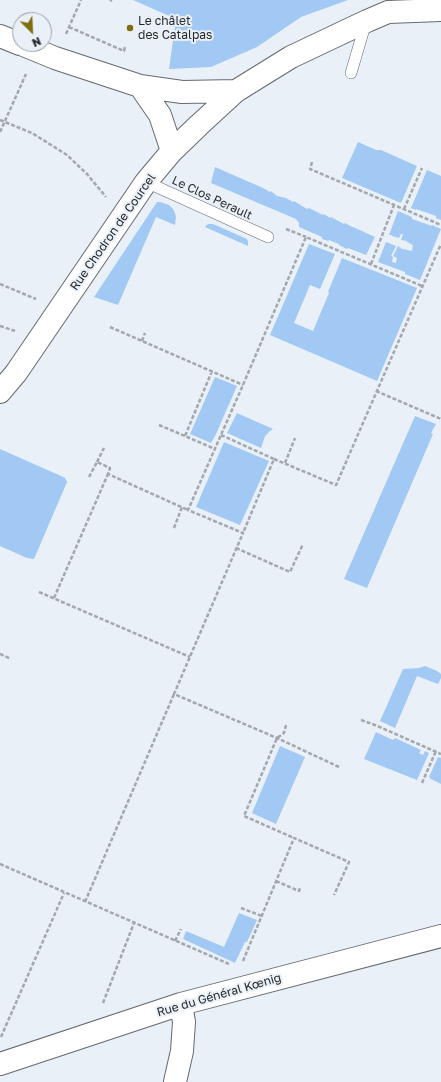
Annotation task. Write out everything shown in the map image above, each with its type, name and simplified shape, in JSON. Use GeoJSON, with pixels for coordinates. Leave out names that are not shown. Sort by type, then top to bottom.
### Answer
{"type":"FeatureCollection","features":[{"type":"Feature","properties":{"kind":"street","name":"Rue Chodron de Courcel"},"geometry":{"type":"LineString","coordinates":[[0,392],[16,373],[60,310],[146,182],[172,151],[236,91],[291,57],[388,12],[441,10]]}},
{"type":"Feature","properties":{"kind":"street"},"geometry":{"type":"LineString","coordinates":[[0,36],[12,41]]}},
{"type":"Feature","properties":{"kind":"street"},"geometry":{"type":"LineString","coordinates":[[40,52],[140,86],[182,92],[236,91]]}},
{"type":"Feature","properties":{"kind":"street"},"geometry":{"type":"LineString","coordinates":[[140,86],[160,115],[172,151]]}},
{"type":"Feature","properties":{"kind":"street","name":"Rue du Général Kœnig"},"geometry":{"type":"LineString","coordinates":[[0,1064],[181,1004],[441,936]]}},
{"type":"Feature","properties":{"kind":"street"},"geometry":{"type":"LineString","coordinates":[[175,1082],[182,1051],[184,1022],[181,1004]]}},
{"type":"Feature","properties":{"kind":"lane"},"geometry":{"type":"LineString","coordinates":[[351,73],[366,21]]}},
{"type":"Feature","properties":{"kind":"lane","name":"Le Clos Perault"},"geometry":{"type":"LineString","coordinates":[[146,182],[268,237]]}},
{"type":"Feature","properties":{"kind":"path"},"geometry":{"type":"LineString","coordinates":[[55,58],[81,0]]}},
{"type":"Feature","properties":{"kind":"path"},"geometry":{"type":"LineString","coordinates":[[69,27],[124,51],[125,47]]}},
{"type":"Feature","properties":{"kind":"path"},"geometry":{"type":"LineString","coordinates":[[0,132],[23,80]]}},
{"type":"Feature","properties":{"kind":"path"},"geometry":{"type":"LineString","coordinates":[[0,120],[32,134],[67,155],[87,174],[122,217]]}},
{"type":"Feature","properties":{"kind":"path"},"geometry":{"type":"LineString","coordinates":[[312,162],[310,168],[441,225]]}},
{"type":"Feature","properties":{"kind":"path"},"geometry":{"type":"LineString","coordinates":[[404,209],[422,168]]}},
{"type":"Feature","properties":{"kind":"path"},"geometry":{"type":"LineString","coordinates":[[371,264],[394,205]]}},
{"type":"Feature","properties":{"kind":"path"},"geometry":{"type":"LineString","coordinates":[[188,510],[306,237],[422,286]]}},
{"type":"Feature","properties":{"kind":"path"},"geometry":{"type":"LineString","coordinates":[[221,435],[336,485],[441,244]]}},
{"type":"Feature","properties":{"kind":"path"},"geometry":{"type":"LineString","coordinates":[[0,284],[60,310]]}},
{"type":"Feature","properties":{"kind":"path"},"geometry":{"type":"LineString","coordinates":[[110,327],[243,385]]}},
{"type":"Feature","properties":{"kind":"path"},"geometry":{"type":"LineString","coordinates":[[142,341],[145,334]]}},
{"type":"Feature","properties":{"kind":"path"},"geometry":{"type":"LineString","coordinates":[[185,436],[212,371]]}},
{"type":"Feature","properties":{"kind":"path"},"geometry":{"type":"LineString","coordinates":[[376,391],[441,419]]}},
{"type":"Feature","properties":{"kind":"path"},"geometry":{"type":"LineString","coordinates":[[159,425],[215,450]]}},
{"type":"Feature","properties":{"kind":"path"},"geometry":{"type":"LineString","coordinates":[[285,463],[295,438]]}},
{"type":"Feature","properties":{"kind":"path"},"geometry":{"type":"LineString","coordinates":[[89,477],[104,448]]}},
{"type":"Feature","properties":{"kind":"path"},"geometry":{"type":"LineString","coordinates":[[84,902],[274,459]]}},
{"type":"Feature","properties":{"kind":"path"},"geometry":{"type":"LineString","coordinates":[[54,598],[110,468],[97,462]]}},
{"type":"Feature","properties":{"kind":"path"},"geometry":{"type":"LineString","coordinates":[[108,474],[243,533]]}},
{"type":"Feature","properties":{"kind":"path"},"geometry":{"type":"LineString","coordinates":[[174,528],[182,507]]}},
{"type":"Feature","properties":{"kind":"path"},"geometry":{"type":"LineString","coordinates":[[236,548],[290,572],[303,544]]}},
{"type":"Feature","properties":{"kind":"path"},"geometry":{"type":"LineString","coordinates":[[38,592],[190,657]]}},
{"type":"Feature","properties":{"kind":"path"},"geometry":{"type":"LineString","coordinates":[[0,654],[11,659]]}},
{"type":"Feature","properties":{"kind":"path"},"geometry":{"type":"LineString","coordinates":[[174,694],[340,766]]}},
{"type":"Feature","properties":{"kind":"path"},"geometry":{"type":"LineString","coordinates":[[360,720],[441,754]]}},
{"type":"Feature","properties":{"kind":"path"},"geometry":{"type":"LineString","coordinates":[[286,725],[284,732],[277,738],[244,816],[349,862],[334,895]]}},
{"type":"Feature","properties":{"kind":"path"},"geometry":{"type":"LineString","coordinates":[[422,783],[436,751]]}},
{"type":"Feature","properties":{"kind":"path"},"geometry":{"type":"LineString","coordinates":[[242,962],[294,838]]}},
{"type":"Feature","properties":{"kind":"path"},"geometry":{"type":"LineString","coordinates":[[0,864],[226,963]]}},
{"type":"Feature","properties":{"kind":"path"},"geometry":{"type":"LineString","coordinates":[[276,881],[298,891],[300,888]]}},
{"type":"Feature","properties":{"kind":"path"},"geometry":{"type":"LineString","coordinates":[[0,1040],[64,892]]}},
{"type":"Feature","properties":{"kind":"path"},"geometry":{"type":"LineString","coordinates":[[241,908],[262,916]]}},
{"type":"Feature","properties":{"kind":"path"},"geometry":{"type":"LineString","coordinates":[[91,1033],[134,923]]}},
{"type":"Feature","properties":{"kind":"path"},"geometry":{"type":"LineString","coordinates":[[176,941],[181,929]]}},
{"type":"Feature","properties":{"kind":"shaded area"},"geometry":{"type":"Polygon","coordinates":[[[133,0],[348,0],[301,17],[257,47],[211,67],[169,69],[176,19],[133,0]]]}},
{"type":"Feature","properties":{"kind":"shaded area"},"geometry":{"type":"Polygon","coordinates":[[[358,142],[376,150],[381,150],[417,166],[401,203],[342,178],[358,142]]]}},
{"type":"Feature","properties":{"kind":"shaded area"},"geometry":{"type":"Polygon","coordinates":[[[215,167],[270,192],[271,191],[277,196],[286,198],[293,202],[294,201],[307,209],[309,208],[323,215],[324,214],[375,237],[366,255],[348,248],[347,249],[329,240],[322,239],[322,237],[299,227],[299,223],[296,219],[211,183],[215,167]]]}},
{"type":"Feature","properties":{"kind":"shaded area"},"geometry":{"type":"Polygon","coordinates":[[[427,170],[441,176],[441,220],[436,218],[436,216],[411,208],[427,170]]]}},
{"type":"Feature","properties":{"kind":"shaded area"},"geometry":{"type":"Polygon","coordinates":[[[157,202],[169,205],[173,209],[176,217],[175,225],[156,217],[118,305],[94,297],[157,202]]]}},
{"type":"Feature","properties":{"kind":"shaded area"},"geometry":{"type":"Polygon","coordinates":[[[398,211],[412,217],[412,219],[441,229],[420,280],[405,274],[405,272],[378,262],[386,242],[396,246],[391,256],[393,257],[392,262],[396,263],[397,258],[393,256],[398,246],[402,249],[412,251],[413,245],[407,241],[401,240],[403,234],[401,234],[399,238],[389,235],[398,211]]]}},
{"type":"Feature","properties":{"kind":"shaded area"},"geometry":{"type":"Polygon","coordinates":[[[208,224],[213,224],[247,239],[248,246],[205,227],[208,224]]]}},
{"type":"Feature","properties":{"kind":"shaded area"},"geometry":{"type":"Polygon","coordinates":[[[309,244],[335,254],[320,289],[310,285],[294,323],[313,331],[342,258],[417,288],[377,381],[270,335],[309,244]]]}},
{"type":"Feature","properties":{"kind":"shaded area"},"geometry":{"type":"Polygon","coordinates":[[[215,377],[237,386],[211,443],[190,434],[215,377]]]}},
{"type":"Feature","properties":{"kind":"shaded area"},"geometry":{"type":"Polygon","coordinates":[[[237,413],[273,429],[265,436],[261,448],[227,433],[237,413]]]}},
{"type":"Feature","properties":{"kind":"shaded area"},"geometry":{"type":"Polygon","coordinates":[[[415,416],[436,424],[367,588],[344,579],[415,416]]]}},
{"type":"Feature","properties":{"kind":"shaded area"},"geometry":{"type":"Polygon","coordinates":[[[224,442],[269,461],[240,525],[196,507],[224,442]]]}},
{"type":"Feature","properties":{"kind":"shaded area"},"geometry":{"type":"Polygon","coordinates":[[[0,449],[61,476],[65,478],[67,482],[34,559],[27,558],[0,546],[0,449]]]}},
{"type":"Feature","properties":{"kind":"shaded area"},"geometry":{"type":"Polygon","coordinates":[[[425,666],[441,674],[438,684],[417,676],[395,728],[380,721],[403,669],[425,666]]]}},
{"type":"Feature","properties":{"kind":"shaded area"},"geometry":{"type":"Polygon","coordinates":[[[376,732],[393,740],[395,738],[421,750],[419,753],[423,755],[425,751],[429,753],[417,780],[364,759],[376,732]]]}},
{"type":"Feature","properties":{"kind":"shaded area"},"geometry":{"type":"Polygon","coordinates":[[[280,746],[305,757],[276,824],[252,813],[280,746]]]}},
{"type":"Feature","properties":{"kind":"shaded area"},"geometry":{"type":"Polygon","coordinates":[[[438,757],[441,758],[441,784],[429,777],[438,757]]]}},
{"type":"Feature","properties":{"kind":"shaded area"},"geometry":{"type":"Polygon","coordinates":[[[239,913],[257,920],[235,963],[183,939],[186,931],[224,947],[239,913]]]}},
{"type":"Feature","properties":{"kind":"place","name":"Le châlet des Catalpas"},"geometry":{"type":"Point","coordinates":[130,28]}}]}
